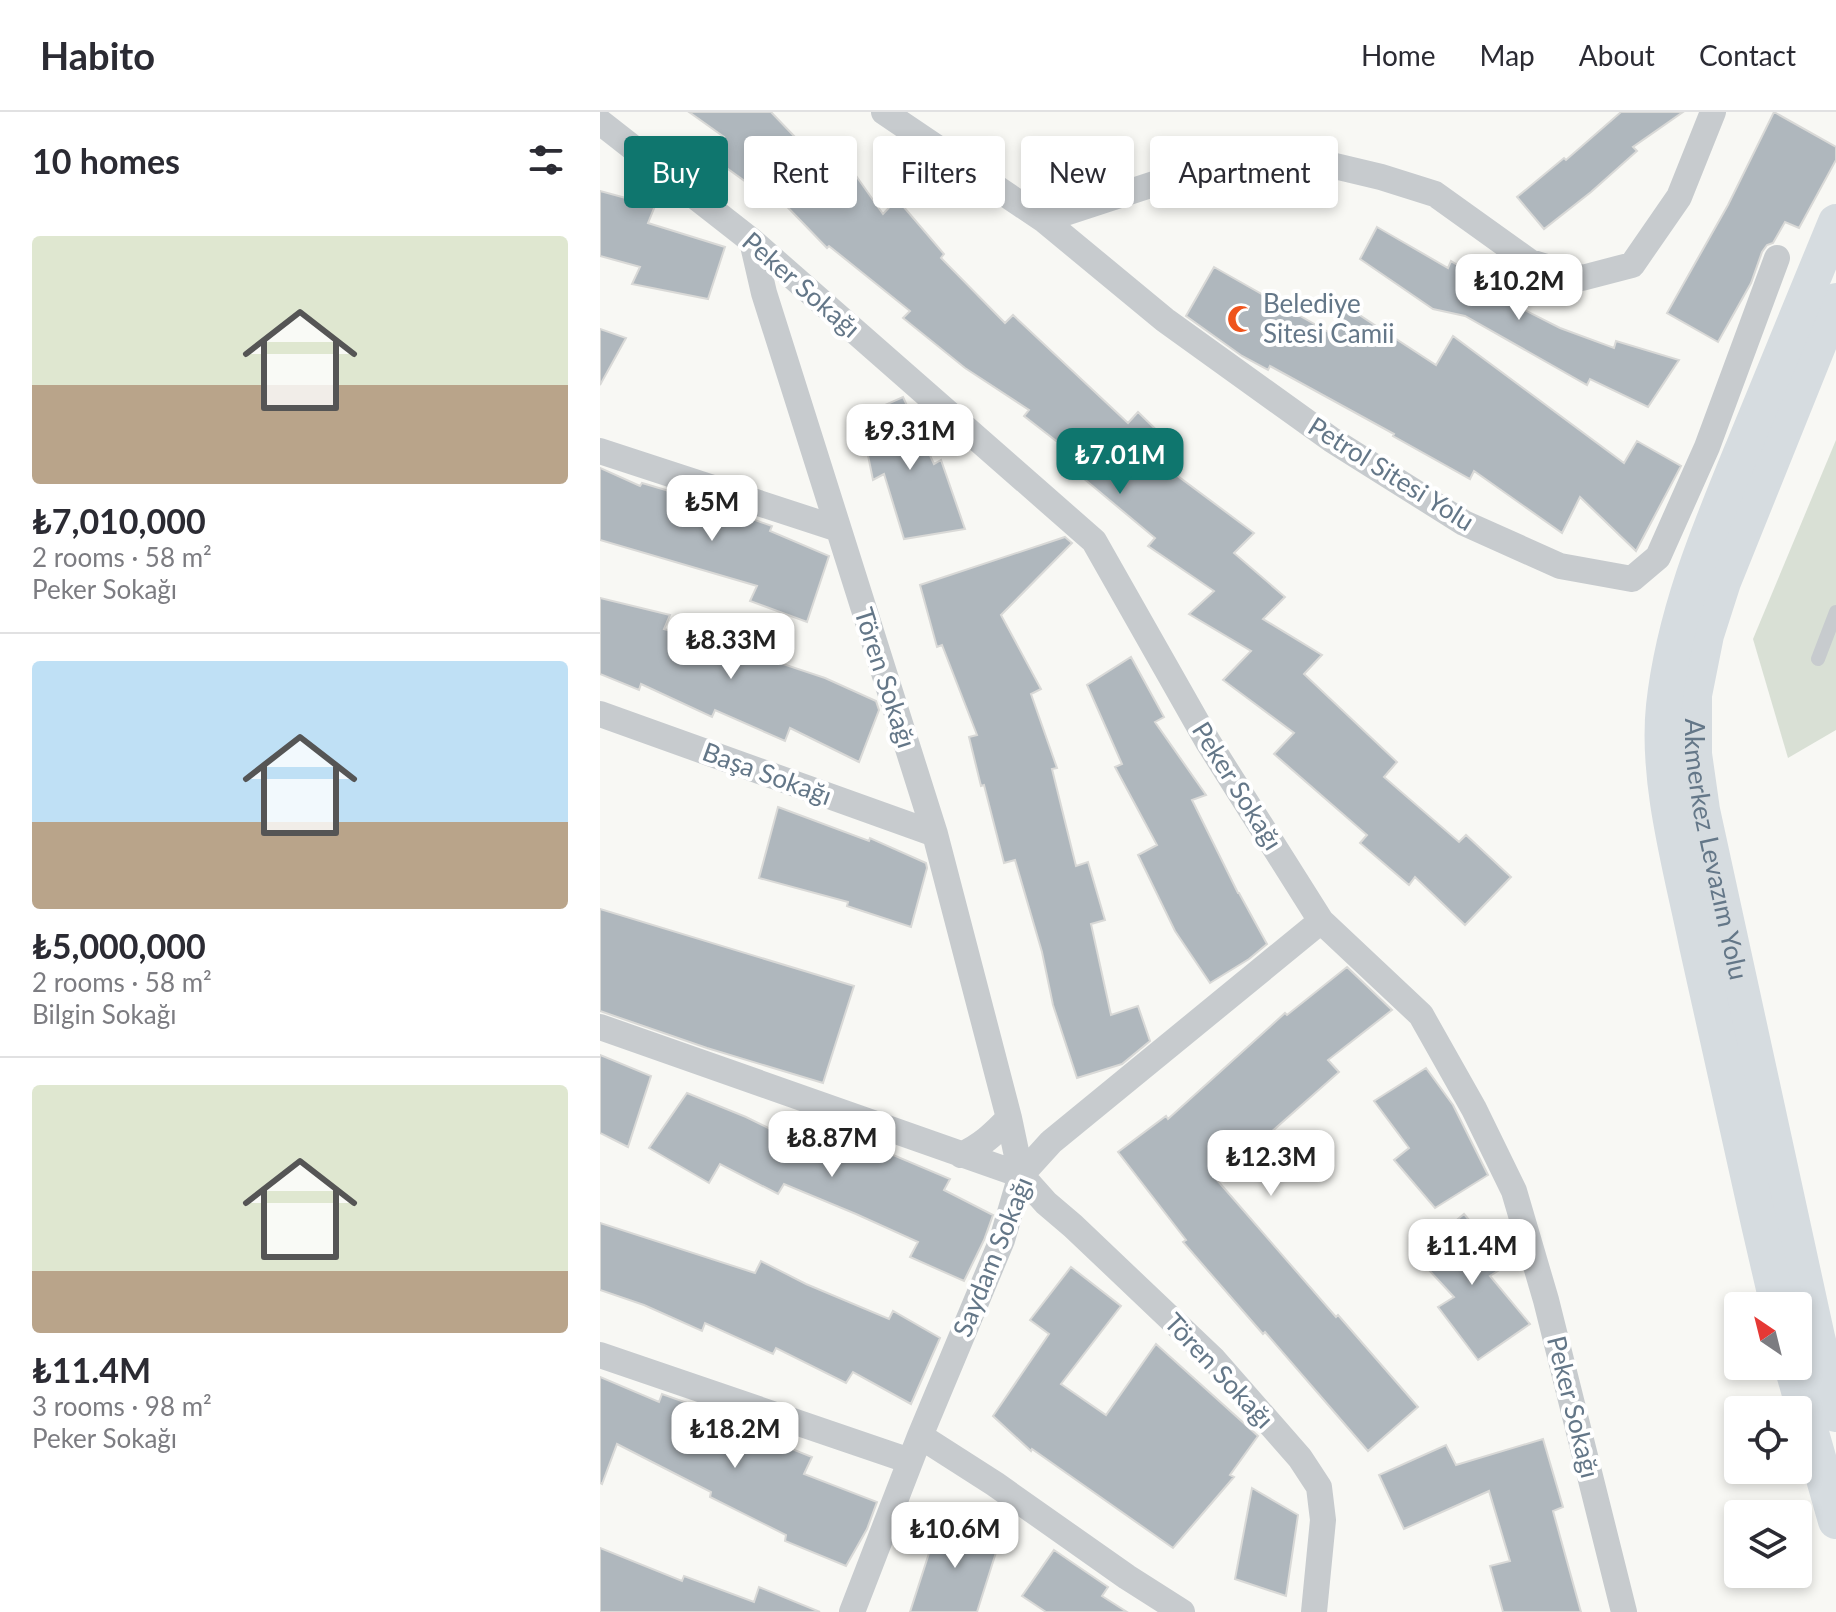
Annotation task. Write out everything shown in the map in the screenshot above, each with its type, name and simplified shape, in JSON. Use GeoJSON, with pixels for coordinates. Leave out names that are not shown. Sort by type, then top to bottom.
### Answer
{"type":"FeatureCollection","features":[{"type":"Feature","properties":{"kind":"main road","name":"Akmerkez Levazım Yolu"},"geometry":{"type":"LineString","coordinates":[[1775,1292],[1679,861],[1666,784],[1664,707],[1683,607],[1704,545],[1836,222]]}},
{"type":"Feature","properties":{"kind":"main road","name":"Akmerkez Levazım Yolu"},"geometry":{"type":"LineString","coordinates":[[1836,301],[1723,582],[1706,635],[1694,695],[1694,754],[1708,840],[1836,1414]]}},
{"type":"Feature","properties":{"kind":"main road"},"geometry":{"type":"LineString","coordinates":[[1796,1380],[1836,1521]]}},
{"type":"Feature","properties":{"kind":"street","name":"Petrol Sitesi Yolu"},"geometry":{"type":"LineString","coordinates":[[884,112],[1044,220],[1165,320],[1319,431],[1464,523],[1560,566],[1632,579],[1658,557],[1707,447],[1777,258]]}},
{"type":"Feature","properties":{"kind":"street"},"geometry":{"type":"LineString","coordinates":[[1044,220],[1169,179],[1245,165],[1318,162],[1435,194],[1530,262],[1582,278],[1632,265],[1679,197],[1713,112]]}},
{"type":"Feature","properties":{"kind":"street","name":"Peker Sokağı"},"geometry":{"type":"LineString","coordinates":[[600,122],[752,241],[1094,541],[1208,742],[1321,921],[1421,1015],[1474,1109],[1514,1191],[1546,1300],[1624,1612]]}},
{"type":"Feature","properties":{"kind":"street","name":"Tören Sokağı"},"geometry":{"type":"LineString","coordinates":[[752,241],[764,293],[935,834],[1021,1175],[1046,1203],[1214,1360],[1313,1477],[1319,1487],[1323,1520],[1314,1612]]}},
{"type":"Feature","properties":{"kind":"street"},"geometry":{"type":"LineString","coordinates":[[600,451],[838,529]]}},
{"type":"Feature","properties":{"kind":"street","name":"Başa Sokağı"},"geometry":{"type":"LineString","coordinates":[[600,714],[935,834]]}},
{"type":"Feature","properties":{"kind":"street","name":"Saydam Sokağı"},"geometry":{"type":"LineString","coordinates":[[852,1612],[920,1436],[1002,1240],[1021,1175],[1051,1142],[1321,921]]}},
{"type":"Feature","properties":{"kind":"street"},"geometry":{"type":"LineString","coordinates":[[600,1027],[1021,1175]]}},
{"type":"Feature","properties":{"kind":"street"},"geometry":{"type":"LineString","coordinates":[[961,1155],[975,1149],[1009,1118]]}},
{"type":"Feature","properties":{"kind":"street"},"geometry":{"type":"LineString","coordinates":[[600,1355],[910,1461]]}},
{"type":"Feature","properties":{"kind":"street"},"geometry":{"type":"LineString","coordinates":[[920,1436],[1182,1612]]}},
{"type":"Feature","properties":{"kind":"lane"},"geometry":{"type":"LineString","coordinates":[[1818,659],[1836,612]]}},
{"type":"Feature","properties":{"kind":"shaded area"},"geometry":{"type":"Polygon","coordinates":[[[1836,440],[1836,730],[1788,758],[1753,639],[1836,440]]]}},
{"type":"Feature","properties":{"kind":"building"},"geometry":{"type":"Polygon","coordinates":[[[689,112],[771,112],[794,136],[744,136],[744,181],[728,169],[728,136],[723,136],[689,112]]]}},
{"type":"Feature","properties":{"kind":"building"},"geometry":{"type":"Polygon","coordinates":[[[1621,112],[1683,112],[1633,147],[1637,151],[1544,229],[1517,197],[1621,112]]]}},
{"type":"Feature","properties":{"kind":"building"},"geometry":{"type":"Polygon","coordinates":[[[1774,112],[1836,147],[1836,160],[1799,228],[1785,222],[1773,243],[1762,252],[1751,283],[1718,342],[1667,313],[1728,205],[1774,112]]]}},
{"type":"Feature","properties":{"kind":"building"},"geometry":{"type":"Polygon","coordinates":[[[857,177],[873,200],[873,208],[879,208],[883,214],[889,208],[905,208],[944,254],[941,258],[1005,323],[1013,315],[1128,423],[1138,412],[1180,453],[1167,468],[1254,533],[1234,553],[1285,597],[1263,619],[1322,655],[1304,674],[1397,762],[1384,777],[1459,842],[1466,835],[1511,877],[1465,925],[1415,877],[1409,885],[1360,843],[1367,835],[1274,754],[1294,733],[1223,680],[1251,651],[1189,614],[1214,591],[1148,546],[1155,538],[1077,473],[1086,464],[1024,416],[1029,410],[965,368],[903,318],[910,311],[829,246],[827,248],[788,208],[857,208],[857,177]]]}},
{"type":"Feature","properties":{"kind":"building"},"geometry":{"type":"Polygon","coordinates":[[[600,191],[624,198],[624,208],[654,208],[648,223],[725,247],[708,299],[632,284],[640,267],[600,256],[600,191]]]}},
{"type":"Feature","properties":{"kind":"building"},"geometry":{"type":"Polygon","coordinates":[[[1377,227],[1448,268],[1451,261],[1492,287],[1489,292],[1560,328],[1614,348],[1616,341],[1679,360],[1648,407],[1590,379],[1587,385],[1465,316],[1433,309],[1360,259],[1377,227]]]}},
{"type":"Feature","properties":{"kind":"building"},"geometry":{"type":"Polygon","coordinates":[[[1214,267],[1332,334],[1347,307],[1436,365],[1453,336],[1624,463],[1637,441],[1681,466],[1636,551],[1580,497],[1562,533],[1474,471],[1470,479],[1270,366],[1268,370],[1242,356],[1186,316],[1214,267]]]}},
{"type":"Feature","properties":{"kind":"building"},"geometry":{"type":"Polygon","coordinates":[[[600,329],[626,338],[600,385],[600,329]]]}},
{"type":"Feature","properties":{"kind":"building"},"geometry":{"type":"Polygon","coordinates":[[[903,397],[934,464],[941,460],[965,529],[904,539],[884,474],[873,480],[860,416],[903,397]]]}},
{"type":"Feature","properties":{"kind":"building"},"geometry":{"type":"Polygon","coordinates":[[[600,468],[640,486],[642,483],[686,496],[772,526],[770,531],[829,556],[807,622],[750,601],[757,586],[600,540],[600,468]]]}},
{"type":"Feature","properties":{"kind":"building"},"geometry":{"type":"Polygon","coordinates":[[[1065,537],[1072,543],[1001,615],[1041,689],[1031,694],[1057,768],[1052,769],[1076,866],[1088,862],[1105,920],[1091,924],[1111,1015],[1138,1006],[1150,1041],[1122,1064],[1077,1078],[1053,1005],[1042,952],[1015,860],[1004,863],[984,785],[981,786],[969,737],[977,735],[942,645],[937,647],[920,585],[1065,537]]]}},
{"type":"Feature","properties":{"kind":"building"},"geometry":{"type":"Polygon","coordinates":[[[600,598],[670,615],[664,629],[738,649],[825,678],[876,701],[879,710],[859,762],[790,728],[785,741],[715,710],[712,717],[641,684],[639,690],[600,674],[600,598]]]}},
{"type":"Feature","properties":{"kind":"building"},"geometry":{"type":"Polygon","coordinates":[[[1131,657],[1164,717],[1155,722],[1206,795],[1192,800],[1267,944],[1210,983],[1175,931],[1138,855],[1157,845],[1115,767],[1122,764],[1087,685],[1131,657]]]}},
{"type":"Feature","properties":{"kind":"building"},"geometry":{"type":"Polygon","coordinates":[[[778,807],[869,841],[870,838],[926,863],[911,927],[847,906],[848,902],[759,878],[778,807]]]}},
{"type":"Feature","properties":{"kind":"building"},"geometry":{"type":"Polygon","coordinates":[[[600,909],[854,986],[823,1083],[600,1011],[600,909]]]}},
{"type":"Feature","properties":{"kind":"building"},"geometry":{"type":"Polygon","coordinates":[[[1347,967],[1392,1010],[1328,1060],[1339,1072],[1217,1180],[1418,1407],[1368,1451],[1183,1242],[1186,1240],[1118,1152],[1166,1116],[1168,1119],[1285,1013],[1287,1015],[1347,967]]]}},
{"type":"Feature","properties":{"kind":"building"},"geometry":{"type":"Polygon","coordinates":[[[600,1055],[651,1076],[628,1147],[600,1133],[600,1055]]]}},
{"type":"Feature","properties":{"kind":"building"},"geometry":{"type":"Polygon","coordinates":[[[1426,1068],[1453,1105],[1488,1175],[1435,1208],[1394,1160],[1409,1148],[1374,1101],[1426,1068]]]}},
{"type":"Feature","properties":{"kind":"building"},"geometry":{"type":"Polygon","coordinates":[[[687,1093],[807,1147],[814,1127],[875,1144],[874,1147],[950,1179],[944,1190],[993,1215],[964,1281],[910,1257],[918,1242],[856,1214],[784,1184],[778,1194],[720,1164],[709,1183],[649,1148],[687,1093]]]}},
{"type":"Feature","properties":{"kind":"building"},"geometry":{"type":"Polygon","coordinates":[[[1464,1214],[1507,1265],[1490,1276],[1530,1324],[1478,1360],[1438,1307],[1454,1297],[1415,1255],[1464,1214]]]}},
{"type":"Feature","properties":{"kind":"building"},"geometry":{"type":"Polygon","coordinates":[[[600,1223],[755,1273],[761,1261],[889,1319],[893,1311],[940,1338],[911,1404],[853,1372],[846,1383],[776,1348],[773,1354],[705,1323],[702,1331],[644,1305],[600,1290],[600,1223]]]}},
{"type":"Feature","properties":{"kind":"building"},"geometry":{"type":"Polygon","coordinates":[[[1071,1267],[1121,1306],[1061,1384],[1106,1415],[1156,1344],[1258,1436],[1230,1475],[1234,1477],[1173,1548],[1031,1451],[993,1416],[1049,1334],[1030,1320],[1071,1267]]]}},
{"type":"Feature","properties":{"kind":"building"},"geometry":{"type":"Polygon","coordinates":[[[600,1377],[659,1402],[662,1394],[724,1416],[722,1421],[812,1457],[804,1474],[877,1502],[867,1529],[846,1566],[785,1541],[786,1535],[710,1497],[711,1492],[617,1444],[600,1483],[600,1377]]]}},
{"type":"Feature","properties":{"kind":"building"},"geometry":{"type":"Polygon","coordinates":[[[1543,1439],[1563,1507],[1553,1511],[1581,1612],[1503,1612],[1490,1566],[1510,1561],[1489,1491],[1404,1529],[1379,1475],[1446,1445],[1456,1465],[1543,1439]]]}},
{"type":"Feature","properties":{"kind":"building"},"geometry":{"type":"Polygon","coordinates":[[[1252,1488],[1298,1515],[1286,1596],[1235,1579],[1252,1488]]]}},
{"type":"Feature","properties":{"kind":"building"},"geometry":{"type":"Polygon","coordinates":[[[941,1516],[999,1543],[977,1612],[910,1612],[941,1516]]]}},
{"type":"Feature","properties":{"kind":"building"},"geometry":{"type":"Polygon","coordinates":[[[600,1548],[682,1581],[684,1576],[754,1602],[759,1587],[820,1612],[600,1612],[600,1548]]]}},
{"type":"Feature","properties":{"kind":"building"},"geometry":{"type":"Polygon","coordinates":[[[1054,1550],[1108,1587],[1102,1596],[1127,1612],[1046,1612],[1022,1596],[1054,1550]]]}},
{"type":"Feature","properties":{"kind":"place","name":"Belediye Sitesi Camii"},"geometry":{"type":"Point","coordinates":[1241,319]}}]}
